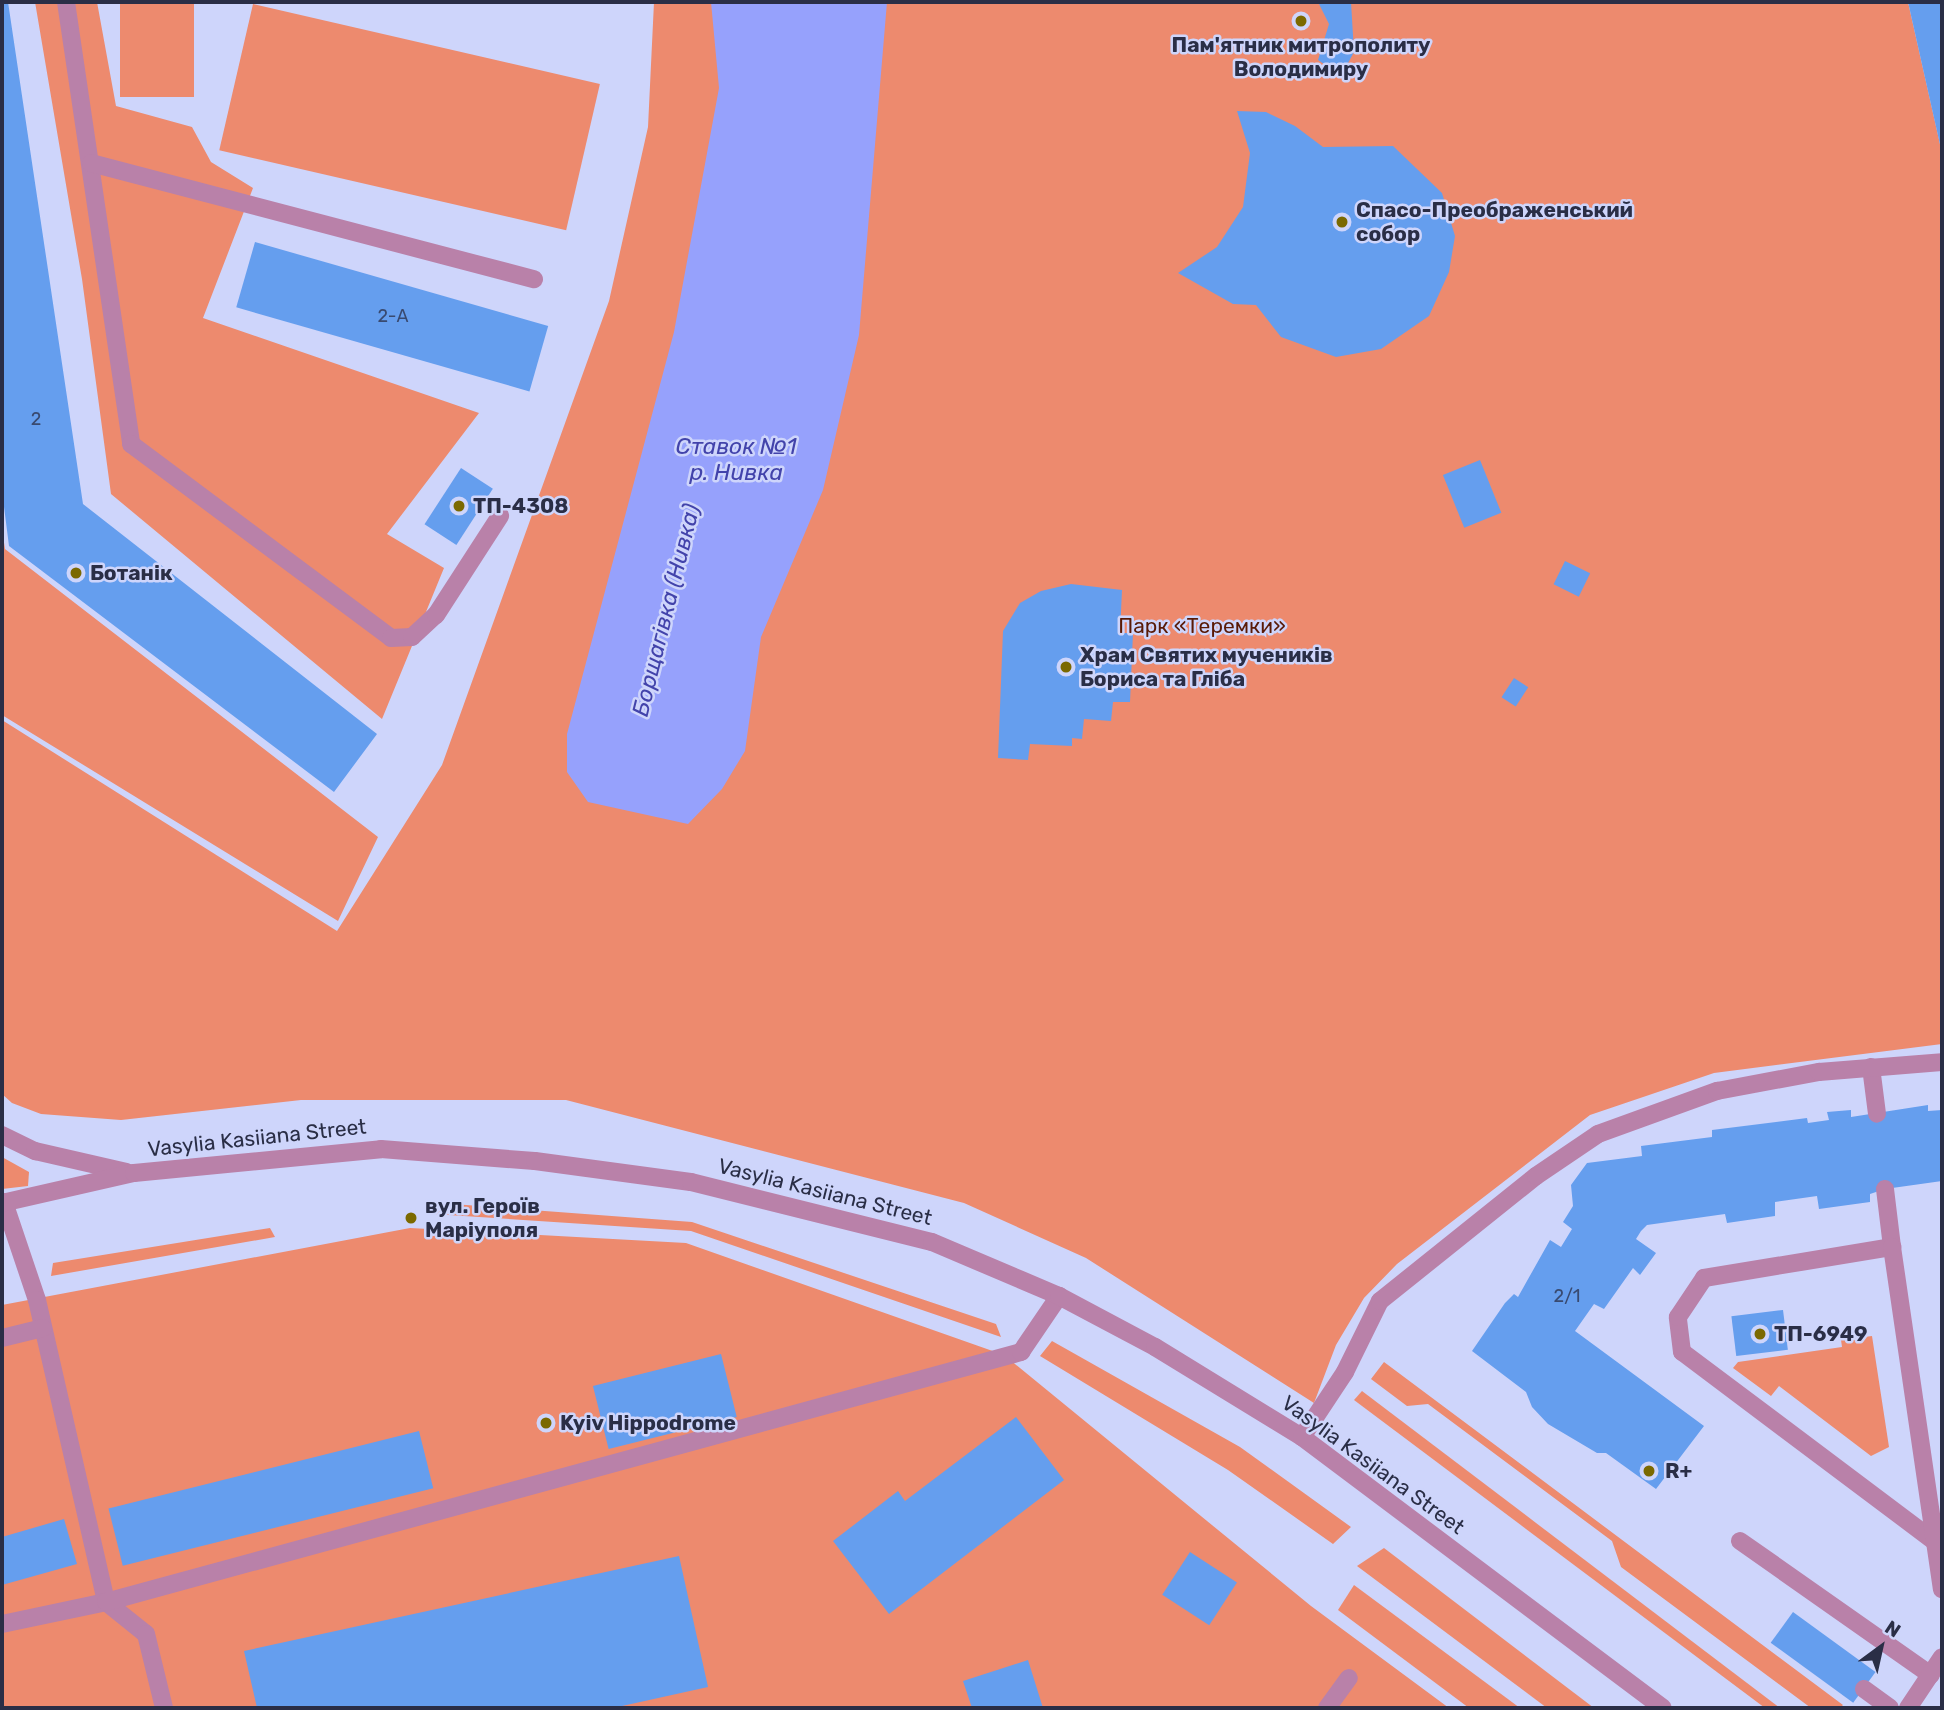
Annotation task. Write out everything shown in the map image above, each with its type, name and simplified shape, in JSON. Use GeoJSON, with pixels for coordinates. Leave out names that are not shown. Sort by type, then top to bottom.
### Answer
{"type":"FeatureCollection","features":[{"type":"Feature","properties":{"kind":"street"},"geometry":{"type":"LineString","coordinates":[[66,2],[131,443],[391,638],[412,637],[436,615],[500,516]]}},
{"type":"Feature","properties":{"kind":"street"},"geometry":{"type":"LineString","coordinates":[[91,163],[534,279]]}},
{"type":"Feature","properties":{"kind":"street"},"geometry":{"type":"LineString","coordinates":[[1302,1437],[1345,1372],[1380,1301],[1574,1149],[1598,1135],[1717,1091],[1871,1067],[1942,1062]]}},
{"type":"Feature","properties":{"kind":"street"},"geometry":{"type":"LineString","coordinates":[[1871,1067],[1877,1114]]}},
{"type":"Feature","properties":{"kind":"street","name":"Vasylia Kasiiana Street"},"geometry":{"type":"LineString","coordinates":[[2,1135],[35,1151],[134,1173]]}},
{"type":"Feature","properties":{"kind":"street","name":"Vasylia Kasiiana Street"},"geometry":{"type":"LineString","coordinates":[[3,1202],[134,1173],[381,1149],[665,1178],[836,1215],[932,1242],[1059,1296],[1155,1347],[1302,1437],[1663,1708]]}},
{"type":"Feature","properties":{"kind":"street"},"geometry":{"type":"LineString","coordinates":[[1885,1189],[1942,1589]]}},
{"type":"Feature","properties":{"kind":"street"},"geometry":{"type":"LineString","coordinates":[[3,1202],[43,1328],[106,1602],[146,1634],[164,1708]]}},
{"type":"Feature","properties":{"kind":"street"},"geometry":{"type":"LineString","coordinates":[[1892,1247],[1704,1278],[1678,1317],[1682,1352],[1934,1541]]}},
{"type":"Feature","properties":{"kind":"street"},"geometry":{"type":"LineString","coordinates":[[2,1624],[106,1602],[1021,1352],[1059,1296]]}},
{"type":"Feature","properties":{"kind":"street"},"geometry":{"type":"LineString","coordinates":[[2,1338],[43,1328]]}},
{"type":"Feature","properties":{"kind":"street"},"geometry":{"type":"LineString","coordinates":[[1740,1541],[1931,1675]]}},
{"type":"Feature","properties":{"kind":"street"},"geometry":{"type":"LineString","coordinates":[[1908,1708],[1942,1657]]}},
{"type":"Feature","properties":{"kind":"street"},"geometry":{"type":"LineString","coordinates":[[1327,1708],[1349,1678]]}},
{"type":"Feature","properties":{"kind":"street"},"geometry":{"type":"LineString","coordinates":[[1864,1689],[1890,1708]]}},
{"type":"Feature","properties":{"kind":"green space"},"geometry":{"type":"Polygon","coordinates":[[[35,2],[97,2],[116,106],[192,127],[211,162],[253,188],[203,318],[479,413],[387,534],[444,568],[382,719],[111,494],[82,279],[35,2]]]}},
{"type":"Feature","properties":{"kind":"green space"},"geometry":{"type":"Polygon","coordinates":[[[120,2],[194,2],[194,97],[120,97],[120,2]]]}},
{"type":"Feature","properties":{"kind":"green space","name":"Парк «Теремки»"},"geometry":{"type":"Polygon","coordinates":[[[654,2],[1908,2],[1942,153],[1942,1044],[1714,1073],[1590,1115],[1397,1264],[1364,1298],[1336,1345],[1314,1403],[1086,1258],[964,1203],[566,1100],[301,1100],[121,1120],[41,1114],[12,1103],[2,1094],[2,720],[337,931],[442,765],[609,301],[648,127],[654,2]]]}},
{"type":"Feature","properties":{"kind":"green space"},"geometry":{"type":"Polygon","coordinates":[[[253,4],[600,84],[566,230],[219,150],[253,4]]]}},
{"type":"Feature","properties":{"kind":"green space"},"geometry":{"type":"Polygon","coordinates":[[[2,529],[5,549],[378,837],[338,921],[2,715],[2,529]]]}},
{"type":"Feature","properties":{"kind":"green space"},"geometry":{"type":"Polygon","coordinates":[[[2,1157],[29,1172],[28,1186],[2,1189],[2,1157]]]}},
{"type":"Feature","properties":{"kind":"green space"},"geometry":{"type":"Polygon","coordinates":[[[439,1203],[692,1222],[996,1324],[1001,1337],[691,1231],[433,1214],[439,1203]]]}},
{"type":"Feature","properties":{"kind":"green space"},"geometry":{"type":"Polygon","coordinates":[[[270,1228],[275,1237],[51,1276],[53,1263],[270,1228]]]}},
{"type":"Feature","properties":{"kind":"green space","name":"Kyiv Hippodrome"},"geometry":{"type":"Polygon","coordinates":[[[410,1228],[686,1243],[1004,1355],[1311,1606],[1449,1708],[2,1708],[2,1305],[410,1228]]]}},
{"type":"Feature","properties":{"kind":"green space"},"geometry":{"type":"Polygon","coordinates":[[[1872,1336],[1889,1447],[1871,1456],[1779,1386],[1771,1396],[1733,1368],[1738,1362],[1842,1347],[1841,1340],[1872,1336]]]}},
{"type":"Feature","properties":{"kind":"green space"},"geometry":{"type":"Polygon","coordinates":[[[1052,1341],[1240,1447],[1351,1527],[1333,1544],[1228,1470],[1040,1356],[1052,1341]]]}},
{"type":"Feature","properties":{"kind":"green space"},"geometry":{"type":"Polygon","coordinates":[[[1384,1362],[1843,1705],[1840,1708],[1811,1708],[1621,1567],[1612,1541],[1428,1404],[1407,1406],[1371,1379],[1384,1362]]]}},
{"type":"Feature","properties":{"kind":"green space"},"geometry":{"type":"Polygon","coordinates":[[[1362,1391],[1780,1708],[1765,1708],[1354,1400],[1362,1391]]]}},
{"type":"Feature","properties":{"kind":"green space"},"geometry":{"type":"Polygon","coordinates":[[[1384,1548],[1594,1708],[1547,1708],[1357,1566],[1384,1548]]]}},
{"type":"Feature","properties":{"kind":"green space"},"geometry":{"type":"Polygon","coordinates":[[[1354,1585],[1520,1708],[1469,1708],[1338,1610],[1354,1585]]]}},
{"type":"Feature","properties":{"kind":"water","name":"Ставок №1 р. Нивка"},"geometry":{"type":"Polygon","coordinates":[[[711,2],[887,2],[859,335],[823,490],[761,637],[745,751],[722,789],[688,824],[588,802],[567,772],[567,734],[674,332],[719,88],[711,2]]]}},
{"type":"Feature","properties":{"kind":"building"},"geometry":{"type":"Polygon","coordinates":[[[2,2],[8,2],[83,504],[377,734],[334,792],[9,546],[2,491],[2,2]]]}},
{"type":"Feature","properties":{"kind":"building"},"geometry":{"type":"Polygon","coordinates":[[[1318,2],[1351,2],[1354,52],[1341,76],[1318,60],[1329,24],[1318,2]]]}},
{"type":"Feature","properties":{"kind":"building"},"geometry":{"type":"Polygon","coordinates":[[[1908,2],[1942,2],[1942,149],[1941,149],[1908,2]]]}},
{"type":"Feature","properties":{"kind":"building","name":"Спасо-Преображенський собор"},"geometry":{"type":"Polygon","coordinates":[[[1237,111],[1266,112],[1295,126],[1323,147],[1393,146],[1442,193],[1455,236],[1449,272],[1429,316],[1381,349],[1336,357],[1281,337],[1256,305],[1233,304],[1178,273],[1217,247],[1243,207],[1250,153],[1237,111]]]}},
{"type":"Feature","properties":{"kind":"building"},"geometry":{"type":"Polygon","coordinates":[[[255,242],[548,326],[529,391],[236,307],[255,242]]]}},
{"type":"Feature","properties":{"kind":"building"},"geometry":{"type":"Polygon","coordinates":[[[1480,460],[1501,513],[1464,528],[1443,475],[1480,460]]]}},
{"type":"Feature","properties":{"kind":"building","name":"ТП-4308"},"geometry":{"type":"Polygon","coordinates":[[[461,468],[493,489],[456,545],[425,524],[461,468]]]}},
{"type":"Feature","properties":{"kind":"building"},"geometry":{"type":"Polygon","coordinates":[[[1565,561],[1590,573],[1579,597],[1554,584],[1565,561]]]}},
{"type":"Feature","properties":{"kind":"building","name":"Храм Святих мучеників Бориса та Гліба"},"geometry":{"type":"Polygon","coordinates":[[[1071,584],[1122,590],[1120,633],[1133,633],[1130,702],[1113,702],[1111,721],[1084,719],[1082,739],[1072,738],[1072,746],[1030,744],[1028,760],[998,758],[1003,631],[1020,603],[1041,591],[1071,584]]]}},
{"type":"Feature","properties":{"kind":"building"},"geometry":{"type":"Polygon","coordinates":[[[1514,678],[1528,687],[1516,707],[1501,697],[1514,678]]]}},
{"type":"Feature","properties":{"kind":"building"},"geometry":{"type":"Polygon","coordinates":[[[1928,1105],[1928,1111],[1942,1110],[1942,1181],[1885,1189],[1870,1194],[1870,1202],[1819,1209],[1817,1196],[1775,1202],[1775,1216],[1727,1223],[1725,1214],[1647,1225],[1641,1231],[1636,1239],[1656,1253],[1640,1275],[1633,1268],[1604,1309],[1594,1304],[1575,1331],[1704,1426],[1656,1489],[1606,1453],[1597,1453],[1548,1424],[1532,1407],[1526,1392],[1472,1351],[1505,1303],[1514,1294],[1518,1297],[1550,1240],[1561,1247],[1572,1229],[1563,1222],[1573,1206],[1571,1185],[1587,1163],[1642,1156],[1641,1146],[1712,1137],[1712,1130],[1807,1118],[1808,1123],[1829,1120],[1827,1112],[1851,1110],[1851,1117],[1928,1105]]]}},
{"type":"Feature","properties":{"kind":"building","name":"ТП-6949"},"geometry":{"type":"Polygon","coordinates":[[[1783,1310],[1788,1350],[1736,1356],[1731,1316],[1783,1310]]]}},
{"type":"Feature","properties":{"kind":"building"},"geometry":{"type":"Polygon","coordinates":[[[721,1354],[737,1417],[609,1449],[593,1386],[721,1354]]]}},
{"type":"Feature","properties":{"kind":"building"},"geometry":{"type":"Polygon","coordinates":[[[1016,1417],[1064,1480],[889,1614],[833,1541],[898,1491],[905,1501],[1016,1417]]]}},
{"type":"Feature","properties":{"kind":"building"},"geometry":{"type":"Polygon","coordinates":[[[419,1431],[433,1488],[123,1566],[109,1508],[419,1431]]]}},
{"type":"Feature","properties":{"kind":"building"},"geometry":{"type":"Polygon","coordinates":[[[64,1519],[77,1564],[2,1585],[2,1537],[64,1519]]]}},
{"type":"Feature","properties":{"kind":"building"},"geometry":{"type":"Polygon","coordinates":[[[1190,1552],[1237,1582],[1209,1625],[1162,1595],[1190,1552]]]}},
{"type":"Feature","properties":{"kind":"building"},"geometry":{"type":"Polygon","coordinates":[[[679,1556],[708,1687],[613,1708],[257,1708],[244,1651],[679,1556]]]}},
{"type":"Feature","properties":{"kind":"building"},"geometry":{"type":"Polygon","coordinates":[[[1793,1612],[1876,1672],[1853,1703],[1771,1643],[1793,1612]]]}},
{"type":"Feature","properties":{"kind":"building"},"geometry":{"type":"Polygon","coordinates":[[[1028,1660],[1043,1708],[972,1708],[963,1681],[1028,1660]]]}},
{"type":"Feature","properties":{"kind":"place","name":"Пам'ятник митрополиту Володимиру"},"geometry":{"type":"Point","coordinates":[1301,21]}},
{"type":"Feature","properties":{"kind":"place","name":"Спасо-Преображенський собор"},"geometry":{"type":"Point","coordinates":[1342,222]}},
{"type":"Feature","properties":{"kind":"place","name":"ТП-4308"},"geometry":{"type":"Point","coordinates":[459,506]}},
{"type":"Feature","properties":{"kind":"place","name":"Ботанік"},"geometry":{"type":"Point","coordinates":[76,573]}},
{"type":"Feature","properties":{"kind":"place","name":"Храм Святих мучеників Бориса та Гліба"},"geometry":{"type":"Point","coordinates":[1066,667]}},
{"type":"Feature","properties":{"kind":"place","name":"вул. Героїв Маріуполя"},"geometry":{"type":"Point","coordinates":[411,1218]}},
{"type":"Feature","properties":{"kind":"place","name":"ТП-6949"},"geometry":{"type":"Point","coordinates":[1760,1334]}},
{"type":"Feature","properties":{"kind":"place","name":"Kyiv Hippodrome"},"geometry":{"type":"Point","coordinates":[546,1423]}},
{"type":"Feature","properties":{"kind":"place","name":"R+"},"geometry":{"type":"Point","coordinates":[1649,1471]}},
{"type":"Feature","properties":{"kind":"water label","name":"Борщагівка (Нивка)"},"geometry":{"type":"Point","coordinates":[666,610]}}]}
